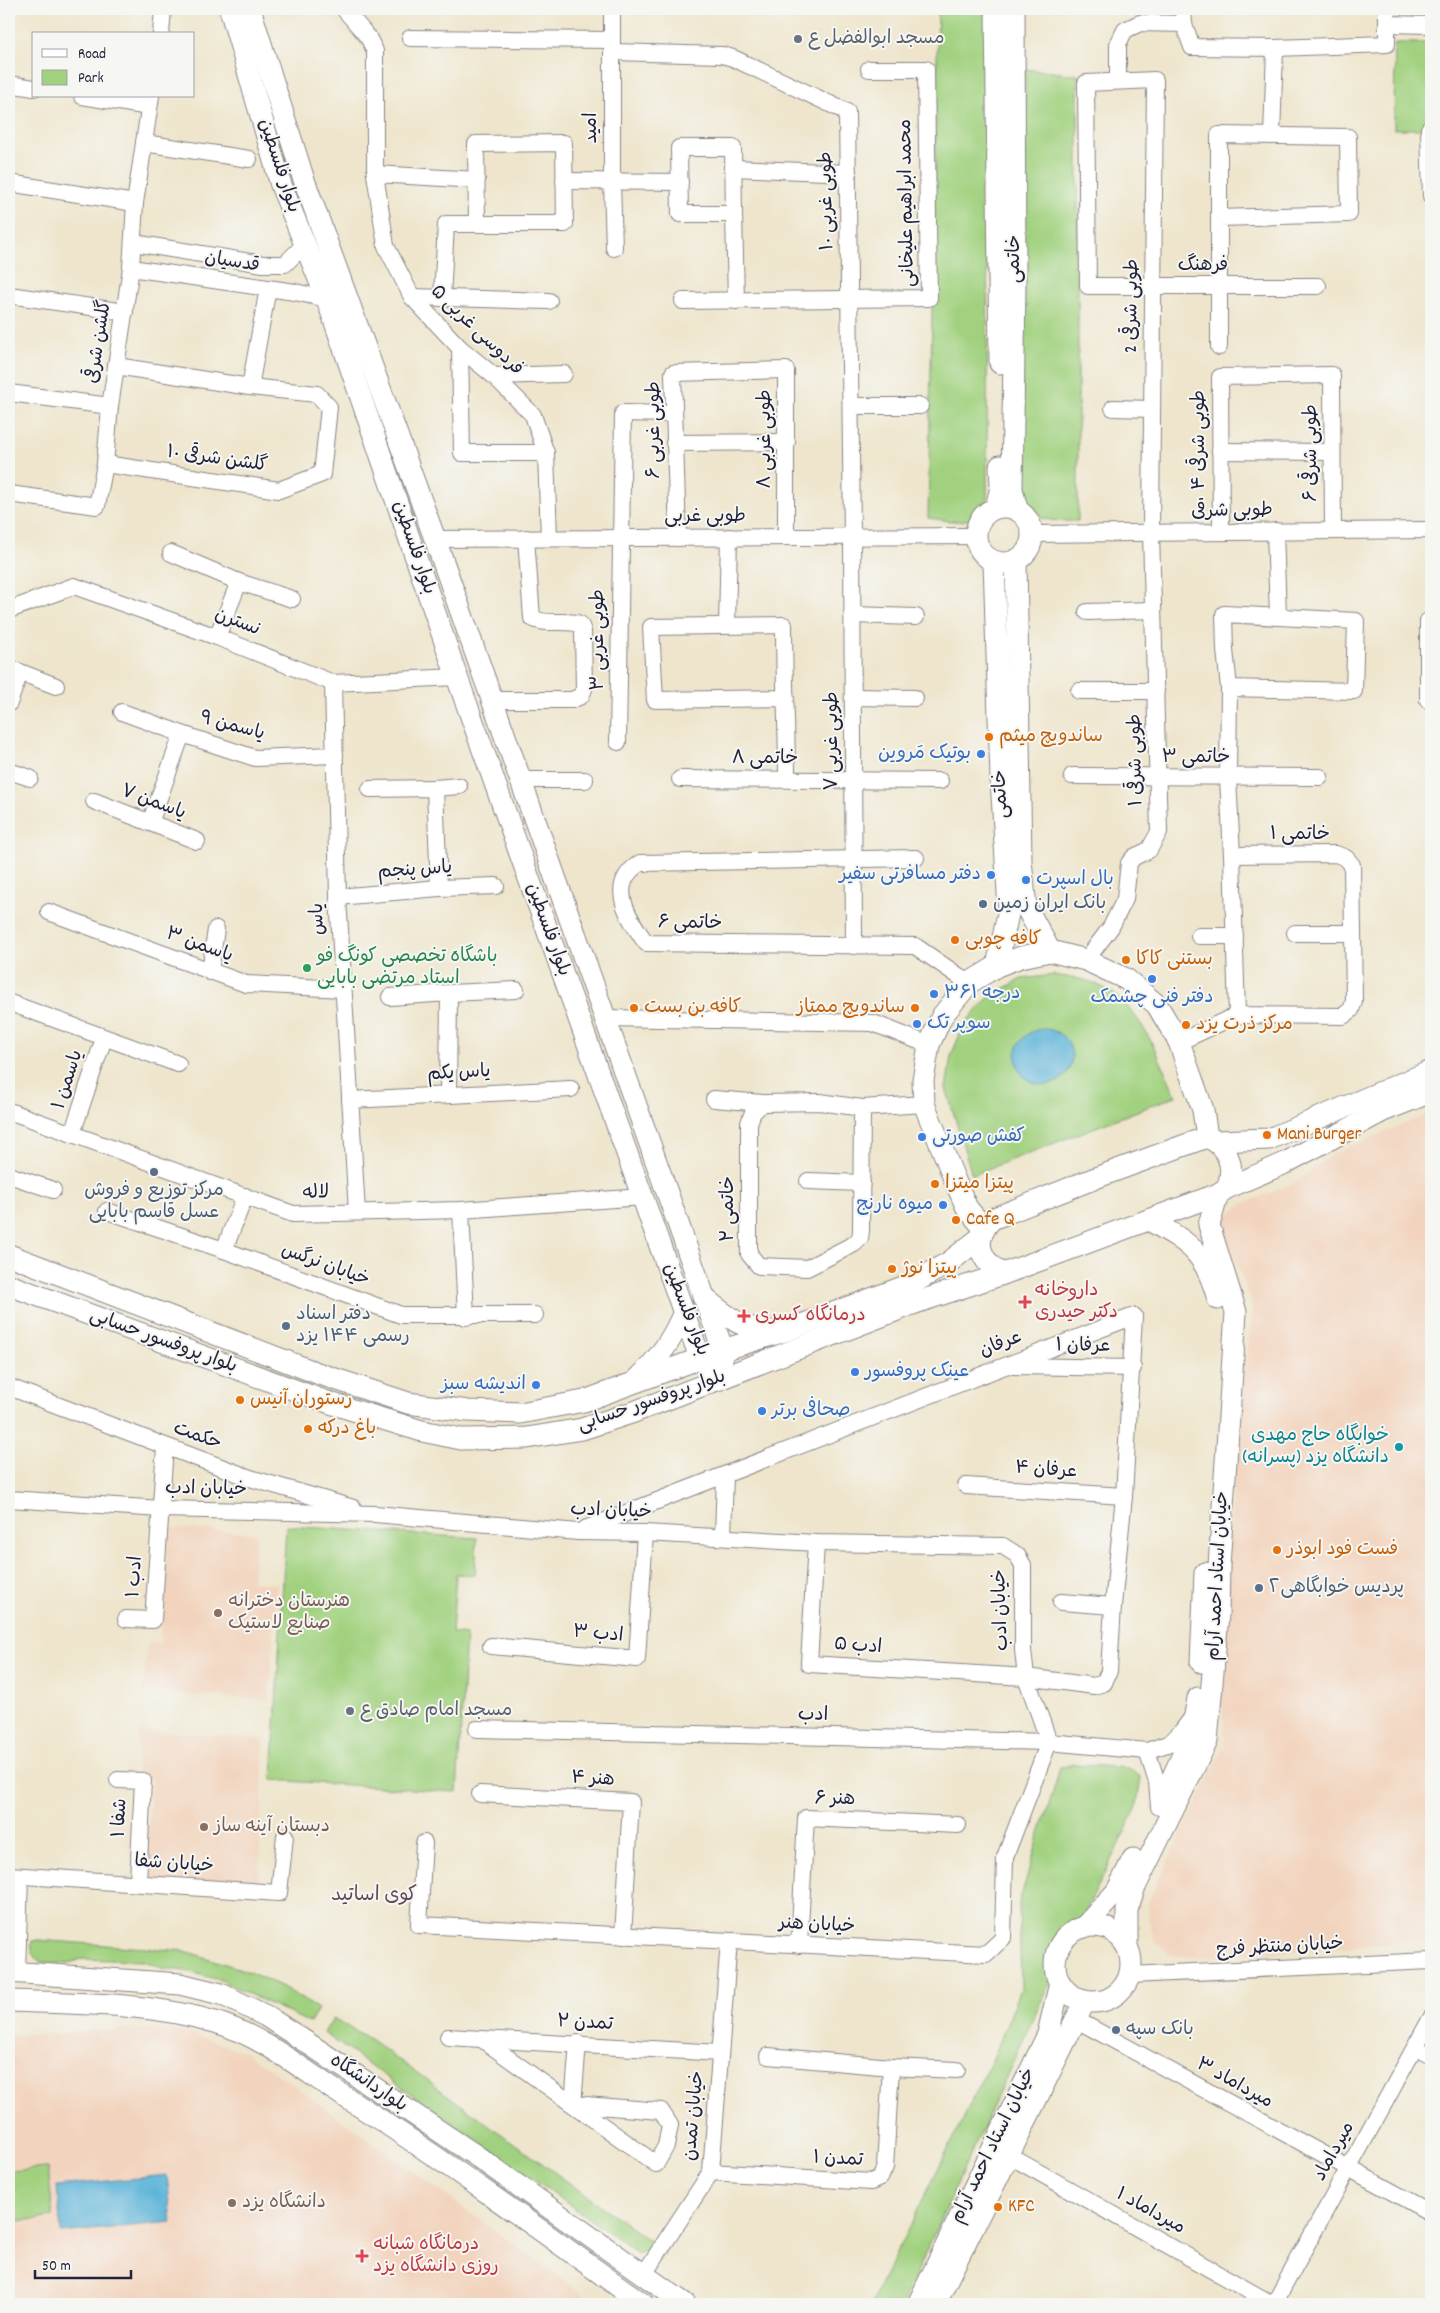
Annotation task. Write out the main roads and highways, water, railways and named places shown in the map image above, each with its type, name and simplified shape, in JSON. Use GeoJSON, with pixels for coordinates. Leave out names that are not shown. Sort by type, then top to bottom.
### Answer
{"type":"FeatureCollection","features":[{"type":"Feature","properties":{"kind":"main road","name":"بلوار فلسطین"},"geometry":{"type":"LineString","coordinates":[[230,9],[281,185],[327,299],[457,677],[700,1358],[720,1379]]}},
{"type":"Feature","properties":{"kind":"main road","name":"بلوار فلسطین"},"geometry":{"type":"LineString","coordinates":[[250,9],[303,177],[435,539],[723,1350],[720,1379]]}},
{"type":"Feature","properties":{"kind":"main road","name":"خاتمی"},"geometry":{"type":"LineString","coordinates":[[996,9],[1000,487],[1006,509]]}},
{"type":"Feature","properties":{"kind":"main road","name":"خاتمی"},"geometry":{"type":"LineString","coordinates":[[1006,509],[1012,489],[1015,285],[1014,9]]}},
{"type":"Feature","properties":{"kind":"main road"},"geometry":{"type":"LineString","coordinates":[[281,185],[303,177]]}},
{"type":"Feature","properties":{"kind":"main road"},"geometry":{"type":"LineString","coordinates":[[1006,509],[1028,519],[1032,534],[1028,549],[1016,560],[1002,563],[994,561],[981,551],[976,536],[981,518],[1006,509]]}},
{"type":"Feature","properties":{"kind":"main road","name":"خاتمی"},"geometry":{"type":"LineString","coordinates":[[1016,560],[1021,861],[1026,907],[1050,952]]}},
{"type":"Feature","properties":{"kind":"main road","name":"خاتمی"},"geometry":{"type":"LineString","coordinates":[[994,561],[1001,779],[1009,909],[997,966]]}},
{"type":"Feature","properties":{"kind":"main road"},"geometry":{"type":"LineString","coordinates":[[1004,1274],[993,1269],[981,1250],[982,1233],[967,1208],[924,1104],[923,1080],[929,1045],[942,1016],[969,983],[997,966],[1021,957],[1050,952],[1086,960],[1126,979],[1157,1005],[1179,1042],[1212,1139],[1228,1158],[1231,1169],[1230,1180],[1222,1191],[1209,1225],[1202,1222],[1194,1223],[1188,1228],[1185,1242]]}},
{"type":"Feature","properties":{"kind":"main road","name":"بلوار پروفسور حسابی"},"geometry":{"type":"LineString","coordinates":[[9,1256],[318,1373],[408,1403],[468,1411],[520,1413],[584,1401],[632,1385],[700,1358],[785,1331],[911,1284],[948,1263],[982,1233],[992,1219],[1098,1177],[1212,1139],[1269,1139],[1431,1071]]}},
{"type":"Feature","properties":{"kind":"main road","name":"بلوار پروفسور حسابی"},"geometry":{"type":"LineString","coordinates":[[9,1286],[330,1403],[422,1431],[461,1439],[527,1438],[582,1430],[918,1302],[1004,1274],[1149,1220],[1283,1164],[1383,1111],[1431,1092]]}},
{"type":"Feature","properties":{"kind":"main road","name":"خیابان استاد احمد آرام"},"geometry":{"type":"LineString","coordinates":[[1084,1927],[1117,1891],[1191,1737],[1197,1711],[1222,1313],[1213,1283],[1198,1253],[1185,1242],[1149,1220]]}},
{"type":"Feature","properties":{"kind":"main road","name":"خیابان استاد احمد آرام"},"geometry":{"type":"LineString","coordinates":[[1127,1946],[1127,1910],[1134,1889],[1207,1741],[1218,1615],[1219,1566],[1236,1312],[1209,1225]]}},
{"type":"Feature","properties":{"kind":"main road"},"geometry":{"type":"LineString","coordinates":[[703,1297],[731,1320],[747,1327],[764,1331],[785,1331]]}},
{"type":"Feature","properties":{"kind":"main road"},"geometry":{"type":"LineString","coordinates":[[632,1385],[658,1360],[673,1337],[684,1312]]}},
{"type":"Feature","properties":{"kind":"main road"},"geometry":{"type":"LineString","coordinates":[[1084,1927],[1104,1927],[1117,1934],[1127,1946],[1131,1960],[1130,1975],[1123,1987],[1113,1997],[1080,2010],[1071,1995],[1060,1983],[1054,1966],[1057,1949],[1068,1934],[1084,1927]]}},
{"type":"Feature","properties":{"kind":"main road","name":"بلواردانشگاه"},"geometry":{"type":"LineString","coordinates":[[13,1972],[180,1984],[221,1994],[266,2016],[478,2158],[685,2304]]}},
{"type":"Feature","properties":{"kind":"main road","name":"خیابان استاد احمد آرام"},"geometry":{"type":"LineString","coordinates":[[932,2304],[1048,2034],[1060,1983]]}},
{"type":"Feature","properties":{"kind":"main road","name":"بلواردانشگاه"},"geometry":{"type":"LineString","coordinates":[[9,2001],[128,2006],[171,2011],[217,2022],[259,2042],[413,2140],[643,2304]]}},
{"type":"Feature","properties":{"kind":"main road","name":"خیابان استاد احمد آرام"},"geometry":{"type":"LineString","coordinates":[[932,2304],[1080,2010]]}},
{"type":"Feature","properties":{"kind":"main road"},"geometry":{"type":"LineString","coordinates":[[465,2178],[478,2158]]}},
{"type":"Feature","properties":{"kind":"water"},"geometry":{"type":"Polygon","coordinates":[[[1039,1029],[1049,1029],[1064,1037],[1070,1046],[1072,1057],[1070,1068],[1064,1077],[1049,1085],[1039,1085],[1028,1080],[1021,1073],[1016,1062],[1016,1052],[1021,1041],[1028,1034],[1039,1029]]]}},
{"type":"Feature","properties":{"kind":"water"},"geometry":{"type":"Polygon","coordinates":[[[167,2175],[172,2222],[61,2233],[57,2186],[167,2175]]]}},
{"type":"Feature","properties":{"kind":"place","name":"مسجد ابوالفضل ع"},"geometry":{"type":"Point","coordinates":[798,39]}},
{"type":"Feature","properties":{"kind":"place","name":"ساندویچ میثم"},"geometry":{"type":"Point","coordinates":[989,737]}},
{"type":"Feature","properties":{"kind":"place","name":"بوتیک مَروین"},"geometry":{"type":"Point","coordinates":[981,754]}},
{"type":"Feature","properties":{"kind":"place","name":"دفتر مسافرتی سفیر"},"geometry":{"type":"Point","coordinates":[991,875]}},
{"type":"Feature","properties":{"kind":"place","name":"بال اسپرت"},"geometry":{"type":"Point","coordinates":[1026,880]}},
{"type":"Feature","properties":{"kind":"place","name":"بانک ایران زمین"},"geometry":{"type":"Point","coordinates":[983,904]}},
{"type":"Feature","properties":{"kind":"place","name":"کافه چوبی"},"geometry":{"type":"Point","coordinates":[955,940]}},
{"type":"Feature","properties":{"kind":"place","name":"بستنی کاکا"},"geometry":{"type":"Point","coordinates":[1126,960]}},
{"type":"Feature","properties":{"kind":"place","name":"باشگاه تخصصی کونگ فو استاد مرتضی بابایی"},"geometry":{"type":"Point","coordinates":[307,968]}},
{"type":"Feature","properties":{"kind":"place","name":"دفتر فنی چشمک"},"geometry":{"type":"Point","coordinates":[1152,979]}},
{"type":"Feature","properties":{"kind":"place","name":"۳۶۱ درجه"},"geometry":{"type":"Point","coordinates":[934,994]}},
{"type":"Feature","properties":{"kind":"place","name":"کافه بن بست"},"geometry":{"type":"Point","coordinates":[634,1008]}},
{"type":"Feature","properties":{"kind":"place","name":"ساندویچ ممتاز"},"geometry":{"type":"Point","coordinates":[915,1008]}},
{"type":"Feature","properties":{"kind":"place","name":"سوپر تک"},"geometry":{"type":"Point","coordinates":[917,1024]}},
{"type":"Feature","properties":{"kind":"place","name":"مرکز ذرت یزد"},"geometry":{"type":"Point","coordinates":[1186,1025]}},
{"type":"Feature","properties":{"kind":"place","name":"Mani Burger"},"geometry":{"type":"Point","coordinates":[1267,1135]}},
{"type":"Feature","properties":{"kind":"place","name":"کفش صورتی"},"geometry":{"type":"Point","coordinates":[922,1137]}},
{"type":"Feature","properties":{"kind":"place","name":"مرکز توزیع و فروش عسل قاسم بابایی"},"geometry":{"type":"Point","coordinates":[154,1172]}},
{"type":"Feature","properties":{"kind":"place","name":"پیتزا میتزا"},"geometry":{"type":"Point","coordinates":[935,1184]}},
{"type":"Feature","properties":{"kind":"place","name":"میوه نارنج"},"geometry":{"type":"Point","coordinates":[943,1205]}},
{"type":"Feature","properties":{"kind":"place","name":"Cafe Q"},"geometry":{"type":"Point","coordinates":[956,1220]}},
{"type":"Feature","properties":{"kind":"place","name":"پیتزا نوژ"},"geometry":{"type":"Point","coordinates":[892,1269]}},
{"type":"Feature","properties":{"kind":"place","name":"داروخانه دکتر حیدری"},"geometry":{"type":"Point","coordinates":[1025,1302]}},
{"type":"Feature","properties":{"kind":"place","name":"درمانگاه کسری"},"geometry":{"type":"Point","coordinates":[744,1316]}},
{"type":"Feature","properties":{"kind":"place","name":"دفتر اسناد رسمی ۱۴۴ یزد"},"geometry":{"type":"Point","coordinates":[286,1326]}},
{"type":"Feature","properties":{"kind":"place","name":"عینک پروفسور"},"geometry":{"type":"Point","coordinates":[855,1372]}},
{"type":"Feature","properties":{"kind":"place","name":"اندیشه سبز"},"geometry":{"type":"Point","coordinates":[536,1385]}},
{"type":"Feature","properties":{"kind":"place","name":"رستوران آنیس"},"geometry":{"type":"Point","coordinates":[240,1400]}},
{"type":"Feature","properties":{"kind":"place","name":"صحافی برتر"},"geometry":{"type":"Point","coordinates":[762,1411]}},
{"type":"Feature","properties":{"kind":"place","name":"باغ درکه"},"geometry":{"type":"Point","coordinates":[308,1429]}},
{"type":"Feature","properties":{"kind":"place","name":"خوابگاه حاج مهدی (پسرانه) دانشگاه یزد"},"geometry":{"type":"Point","coordinates":[1399,1447]}},
{"type":"Feature","properties":{"kind":"place","name":"فست فود ابوذر"},"geometry":{"type":"Point","coordinates":[1277,1550]}},
{"type":"Feature","properties":{"kind":"place","name":"پردیس خوابگاهی٢"},"geometry":{"type":"Point","coordinates":[1259,1588]}},
{"type":"Feature","properties":{"kind":"place","name":"هنرستان دخترانه صنایع لاستیک"},"geometry":{"type":"Point","coordinates":[218,1613]}},
{"type":"Feature","properties":{"kind":"place","name":"مسجد امام صادق ع"},"geometry":{"type":"Point","coordinates":[350,1711]}},
{"type":"Feature","properties":{"kind":"place","name":"دبستان آینه ساز"},"geometry":{"type":"Point","coordinates":[204,1827]}},
{"type":"Feature","properties":{"kind":"place","name":"بانک سپه"},"geometry":{"type":"Point","coordinates":[1116,2030]}},
{"type":"Feature","properties":{"kind":"place","name":"دانشگاه یزد"},"geometry":{"type":"Point","coordinates":[232,2203]}},
{"type":"Feature","properties":{"kind":"place","name":"KFC"},"geometry":{"type":"Point","coordinates":[998,2207]}},
{"type":"Feature","properties":{"kind":"place","name":"درمانگاه شبانه روزی دانشگاه یزد"},"geometry":{"type":"Point","coordinates":[362,2256]}},
{"type":"Feature","properties":{"kind":"district","name":"کوی اساتید"},"geometry":{"type":"Point","coordinates":[374,1896]}}]}
